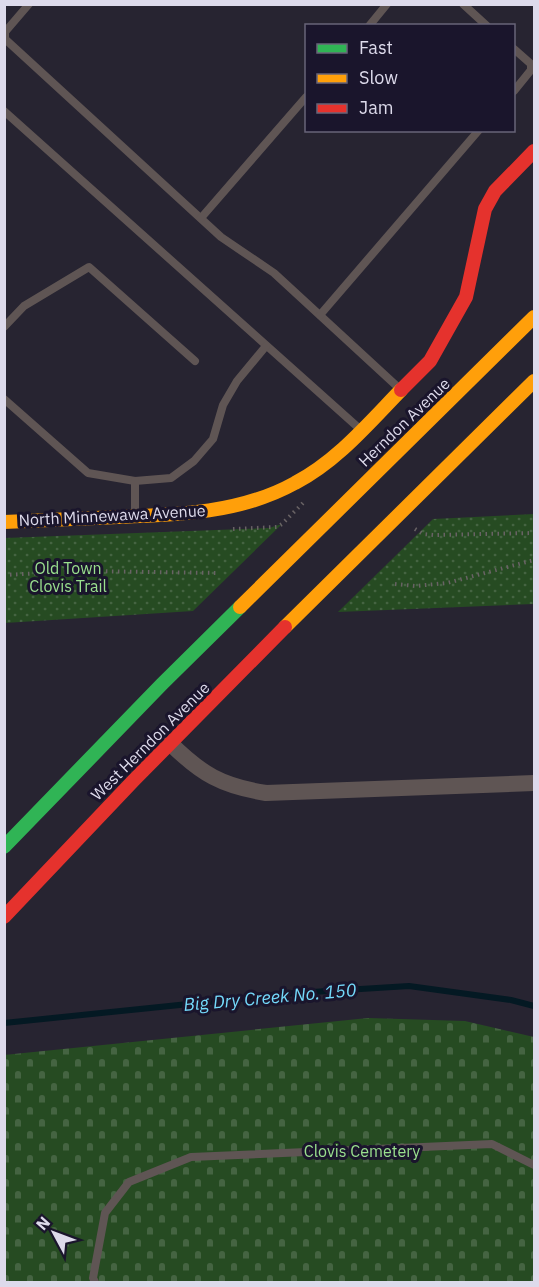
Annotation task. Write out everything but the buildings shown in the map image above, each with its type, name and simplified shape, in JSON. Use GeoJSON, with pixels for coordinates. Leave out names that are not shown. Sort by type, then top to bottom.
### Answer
{"type":"FeatureCollection","features":[{"type":"Feature","properties":{"kind":"main road","name":"North Minnewawa Avenue"},"geometry":{"type":"LineString","coordinates":[[4,522],[171,515],[237,506],[294,484],[321,467],[342,450],[430,361],[466,297],[485,208],[495,190],[534,151]]}},
{"type":"Feature","properties":{"kind":"main road","name":"Herndon Avenue"},"geometry":{"type":"LineString","coordinates":[[297,550],[534,317]]}},
{"type":"Feature","properties":{"kind":"main road","name":"West Herndon Avenue"},"geometry":{"type":"LineString","coordinates":[[4,917],[170,743],[534,381]]}},
{"type":"Feature","properties":{"kind":"main road","name":"West Herndon Avenue"},"geometry":{"type":"LineString","coordinates":[[4,847],[162,684],[297,550]]}},
{"type":"Feature","properties":{"kind":"street"},"geometry":{"type":"LineString","coordinates":[[170,743],[191,764],[215,778],[239,789],[266,793],[534,783]]}},
{"type":"Feature","properties":{"kind":"lane"},"geometry":{"type":"LineString","coordinates":[[29,4],[5,32],[5,39],[221,237],[274,273],[401,390]]}},
{"type":"Feature","properties":{"kind":"lane"},"geometry":{"type":"LineString","coordinates":[[371,24],[387,4]]}},
{"type":"Feature","properties":{"kind":"lane"},"geometry":{"type":"LineString","coordinates":[[463,4],[485,24]]}},
{"type":"Feature","properties":{"kind":"lane"},"geometry":{"type":"LineString","coordinates":[[515,51],[531,64],[531,70],[515,89]]}},
{"type":"Feature","properties":{"kind":"lane"},"geometry":{"type":"LineString","coordinates":[[201,219],[305,98]]}},
{"type":"Feature","properties":{"kind":"lane"},"geometry":{"type":"LineString","coordinates":[[4,111],[361,431]]}},
{"type":"Feature","properties":{"kind":"lane"},"geometry":{"type":"LineString","coordinates":[[320,315],[477,132]]}},
{"type":"Feature","properties":{"kind":"lane"},"geometry":{"type":"LineString","coordinates":[[4,327],[24,306],[89,267],[195,361]]}},
{"type":"Feature","properties":{"kind":"lane"},"geometry":{"type":"LineString","coordinates":[[4,399],[88,473],[135,481],[171,478],[194,462],[213,439],[223,405],[237,381],[266,346]]}},
{"type":"Feature","properties":{"kind":"lane"},"geometry":{"type":"LineString","coordinates":[[135,481],[135,516]]}},
{"type":"Feature","properties":{"kind":"lane"},"geometry":{"type":"LineString","coordinates":[[94,1282],[105,1213],[129,1182],[191,1157],[492,1144],[534,1165]]}},
{"type":"Feature","properties":{"kind":"path"},"geometry":{"type":"LineString","coordinates":[[414,529],[423,534],[434,535],[534,533]]}},
{"type":"Feature","properties":{"kind":"path"},"geometry":{"type":"LineString","coordinates":[[395,584],[415,586],[447,583],[534,560]]}},
{"type":"Feature","properties":{"kind":"path"},"geometry":{"type":"LineString","coordinates":[[4,574],[93,571],[218,573]]}},
{"type":"Feature","properties":{"kind":"green space"},"geometry":{"type":"Polygon","coordinates":[[[534,514],[534,604],[338,612],[433,519],[534,514]]]}},
{"type":"Feature","properties":{"kind":"green space","name":"Old Town Clovis Trail"},"geometry":{"type":"Polygon","coordinates":[[[282,524],[193,611],[5,623],[5,538],[269,528],[282,524]]]}},
{"type":"Feature","properties":{"kind":"green space","name":"Clovis Cemetery"},"geometry":{"type":"Polygon","coordinates":[[[368,1018],[465,1021],[534,1037],[534,1282],[5,1282],[4,1055],[368,1018]]]}},
{"type":"Feature","properties":{"kind":"waterway","name":"Big Dry Creek No. 150"},"geometry":{"type":"LineString","coordinates":[[4,1023],[296,993],[409,986],[511,1000],[534,1006]]}},
{"type":"Feature","properties":{"kind":"traffic: fast"},"geometry":{"type":"LineString","coordinates":[[4,847],[240,607]]}},
{"type":"Feature","properties":{"kind":"traffic: slow"},"geometry":{"type":"LineString","coordinates":[[240,607],[534,317]]}},
{"type":"Feature","properties":{"kind":"traffic: slow"},"geometry":{"type":"LineString","coordinates":[[285,627],[534,381]]}},
{"type":"Feature","properties":{"kind":"traffic: slow"},"geometry":{"type":"LineString","coordinates":[[4,522],[186,513],[209,511],[253,501],[295,483],[325,464],[401,390]]}},
{"type":"Feature","properties":{"kind":"traffic: jam"},"geometry":{"type":"LineString","coordinates":[[401,390],[430,361],[466,297],[485,209],[495,191],[534,151]]}},
{"type":"Feature","properties":{"kind":"traffic: jam"},"geometry":{"type":"LineString","coordinates":[[4,917],[134,780],[285,627]]}}]}
